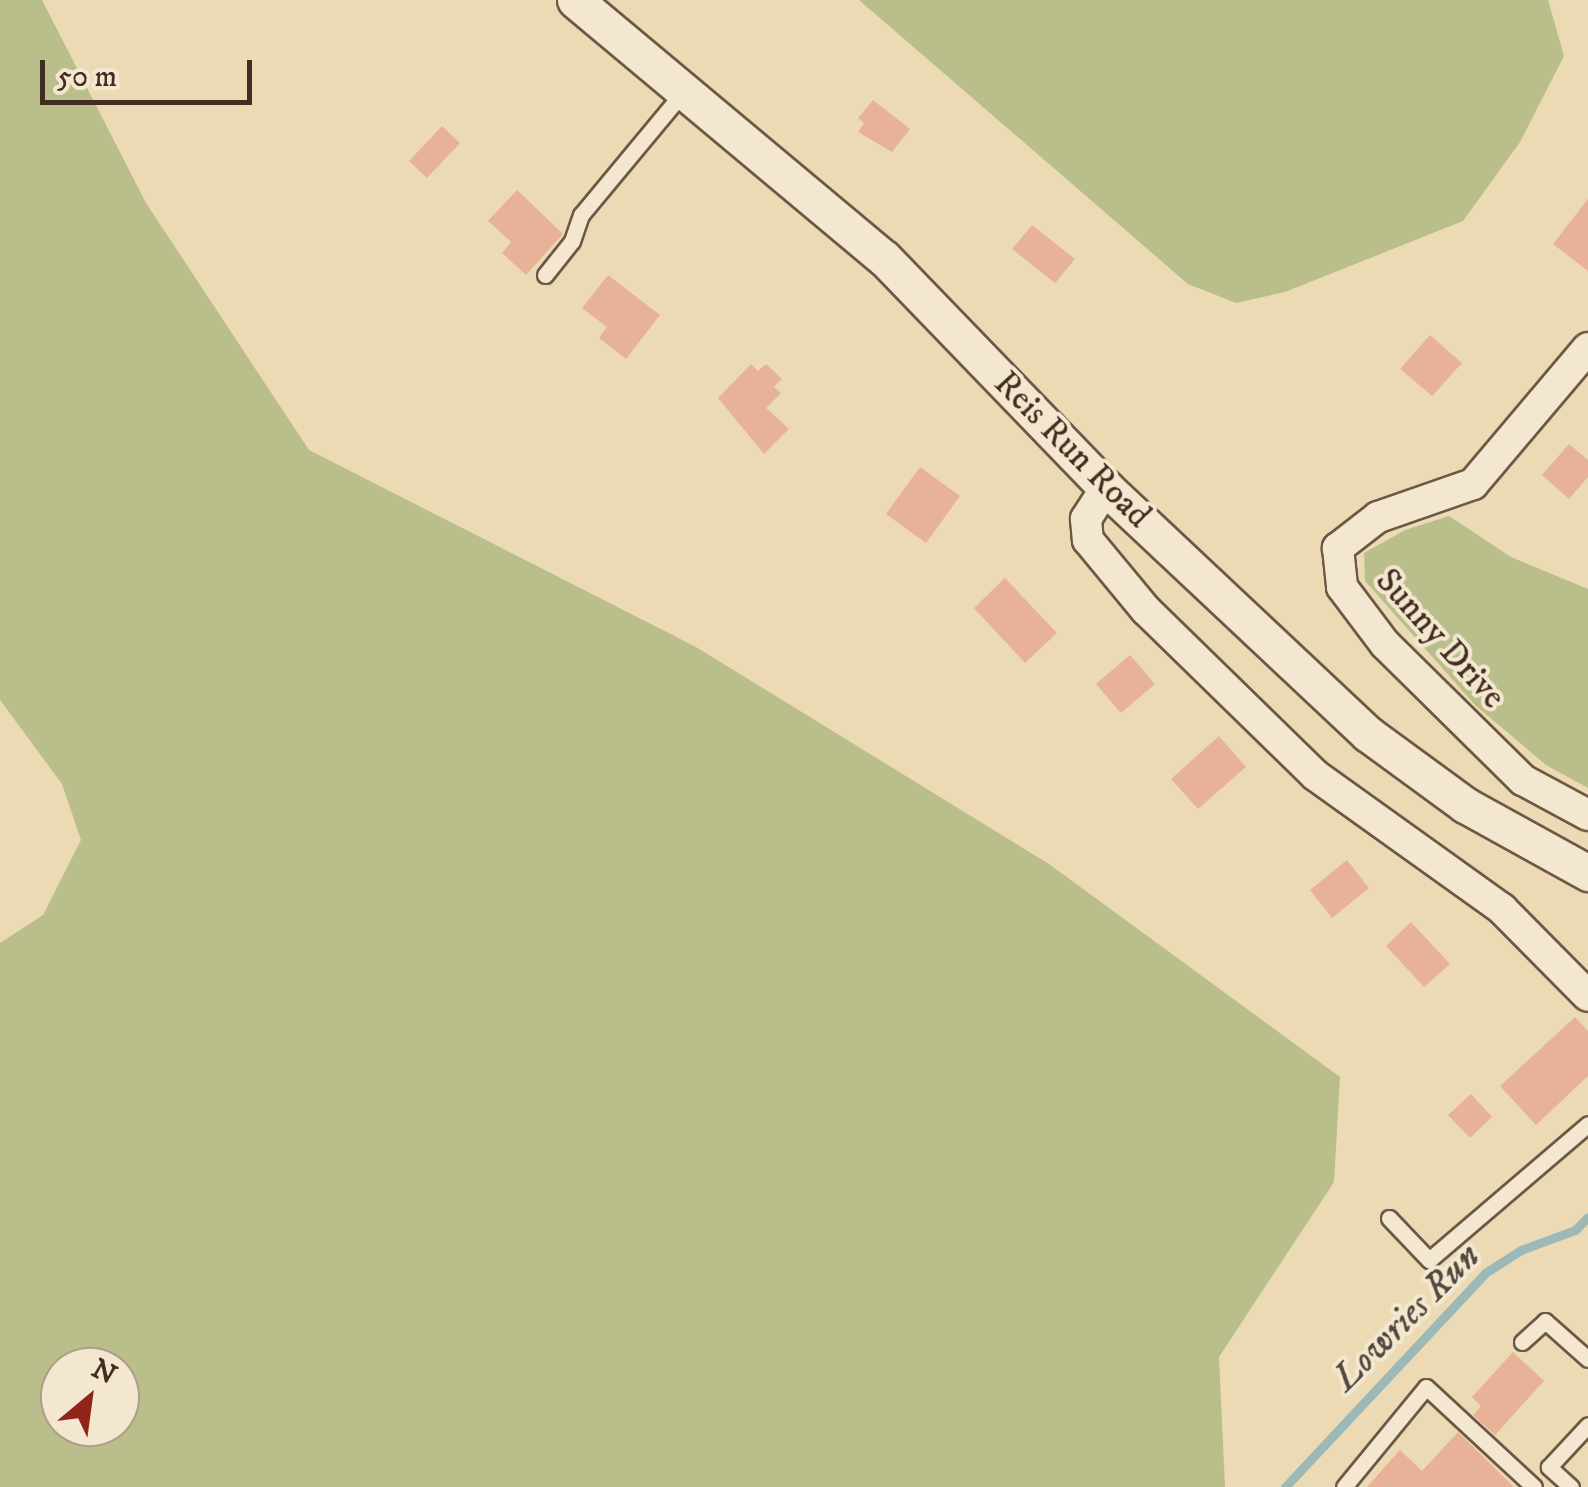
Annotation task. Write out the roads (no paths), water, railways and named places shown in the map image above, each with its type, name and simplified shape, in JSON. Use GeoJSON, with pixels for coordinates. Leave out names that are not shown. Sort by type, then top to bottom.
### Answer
{"type":"FeatureCollection","features":[{"type":"Feature","properties":{"kind":"street","name":"Reis Run Road"},"geometry":{"type":"LineString","coordinates":[[575,0],[884,258],[1106,488],[1368,734],[1465,805],[1588,873]]}},
{"type":"Feature","properties":{"kind":"street","name":"Sunny Drive"},"geometry":{"type":"LineString","coordinates":[[1588,348],[1473,484],[1378,517],[1338,548],[1342,587],[1385,644],[1523,780],[1588,815]]}},
{"type":"Feature","properties":{"kind":"street"},"geometry":{"type":"LineString","coordinates":[[1106,488],[1086,519],[1088,540],[1146,610],[1315,775],[1502,909],[1588,996]]}},
{"type":"Feature","properties":{"kind":"lane"},"geometry":{"type":"LineString","coordinates":[[545,274],[572,240],[580,215],[684,92]]}},
{"type":"Feature","properties":{"kind":"lane"},"geometry":{"type":"LineString","coordinates":[[1390,1218],[1429,1260],[1588,1124]]}},
{"type":"Feature","properties":{"kind":"lane"},"geometry":{"type":"LineString","coordinates":[[1522,1342],[1545,1321],[1588,1358]]}},
{"type":"Feature","properties":{"kind":"lane"},"geometry":{"type":"LineString","coordinates":[[1344,1487],[1426,1387],[1534,1487]]}},
{"type":"Feature","properties":{"kind":"lane"},"geometry":{"type":"LineString","coordinates":[[1571,1487],[1549,1467],[1588,1425]]}},
{"type":"Feature","properties":{"kind":"waterway","name":"Lowries Run"},"geometry":{"type":"LineString","coordinates":[[1285,1487],[1485,1273],[1521,1250],[1575,1230],[1588,1217]]}}]}
